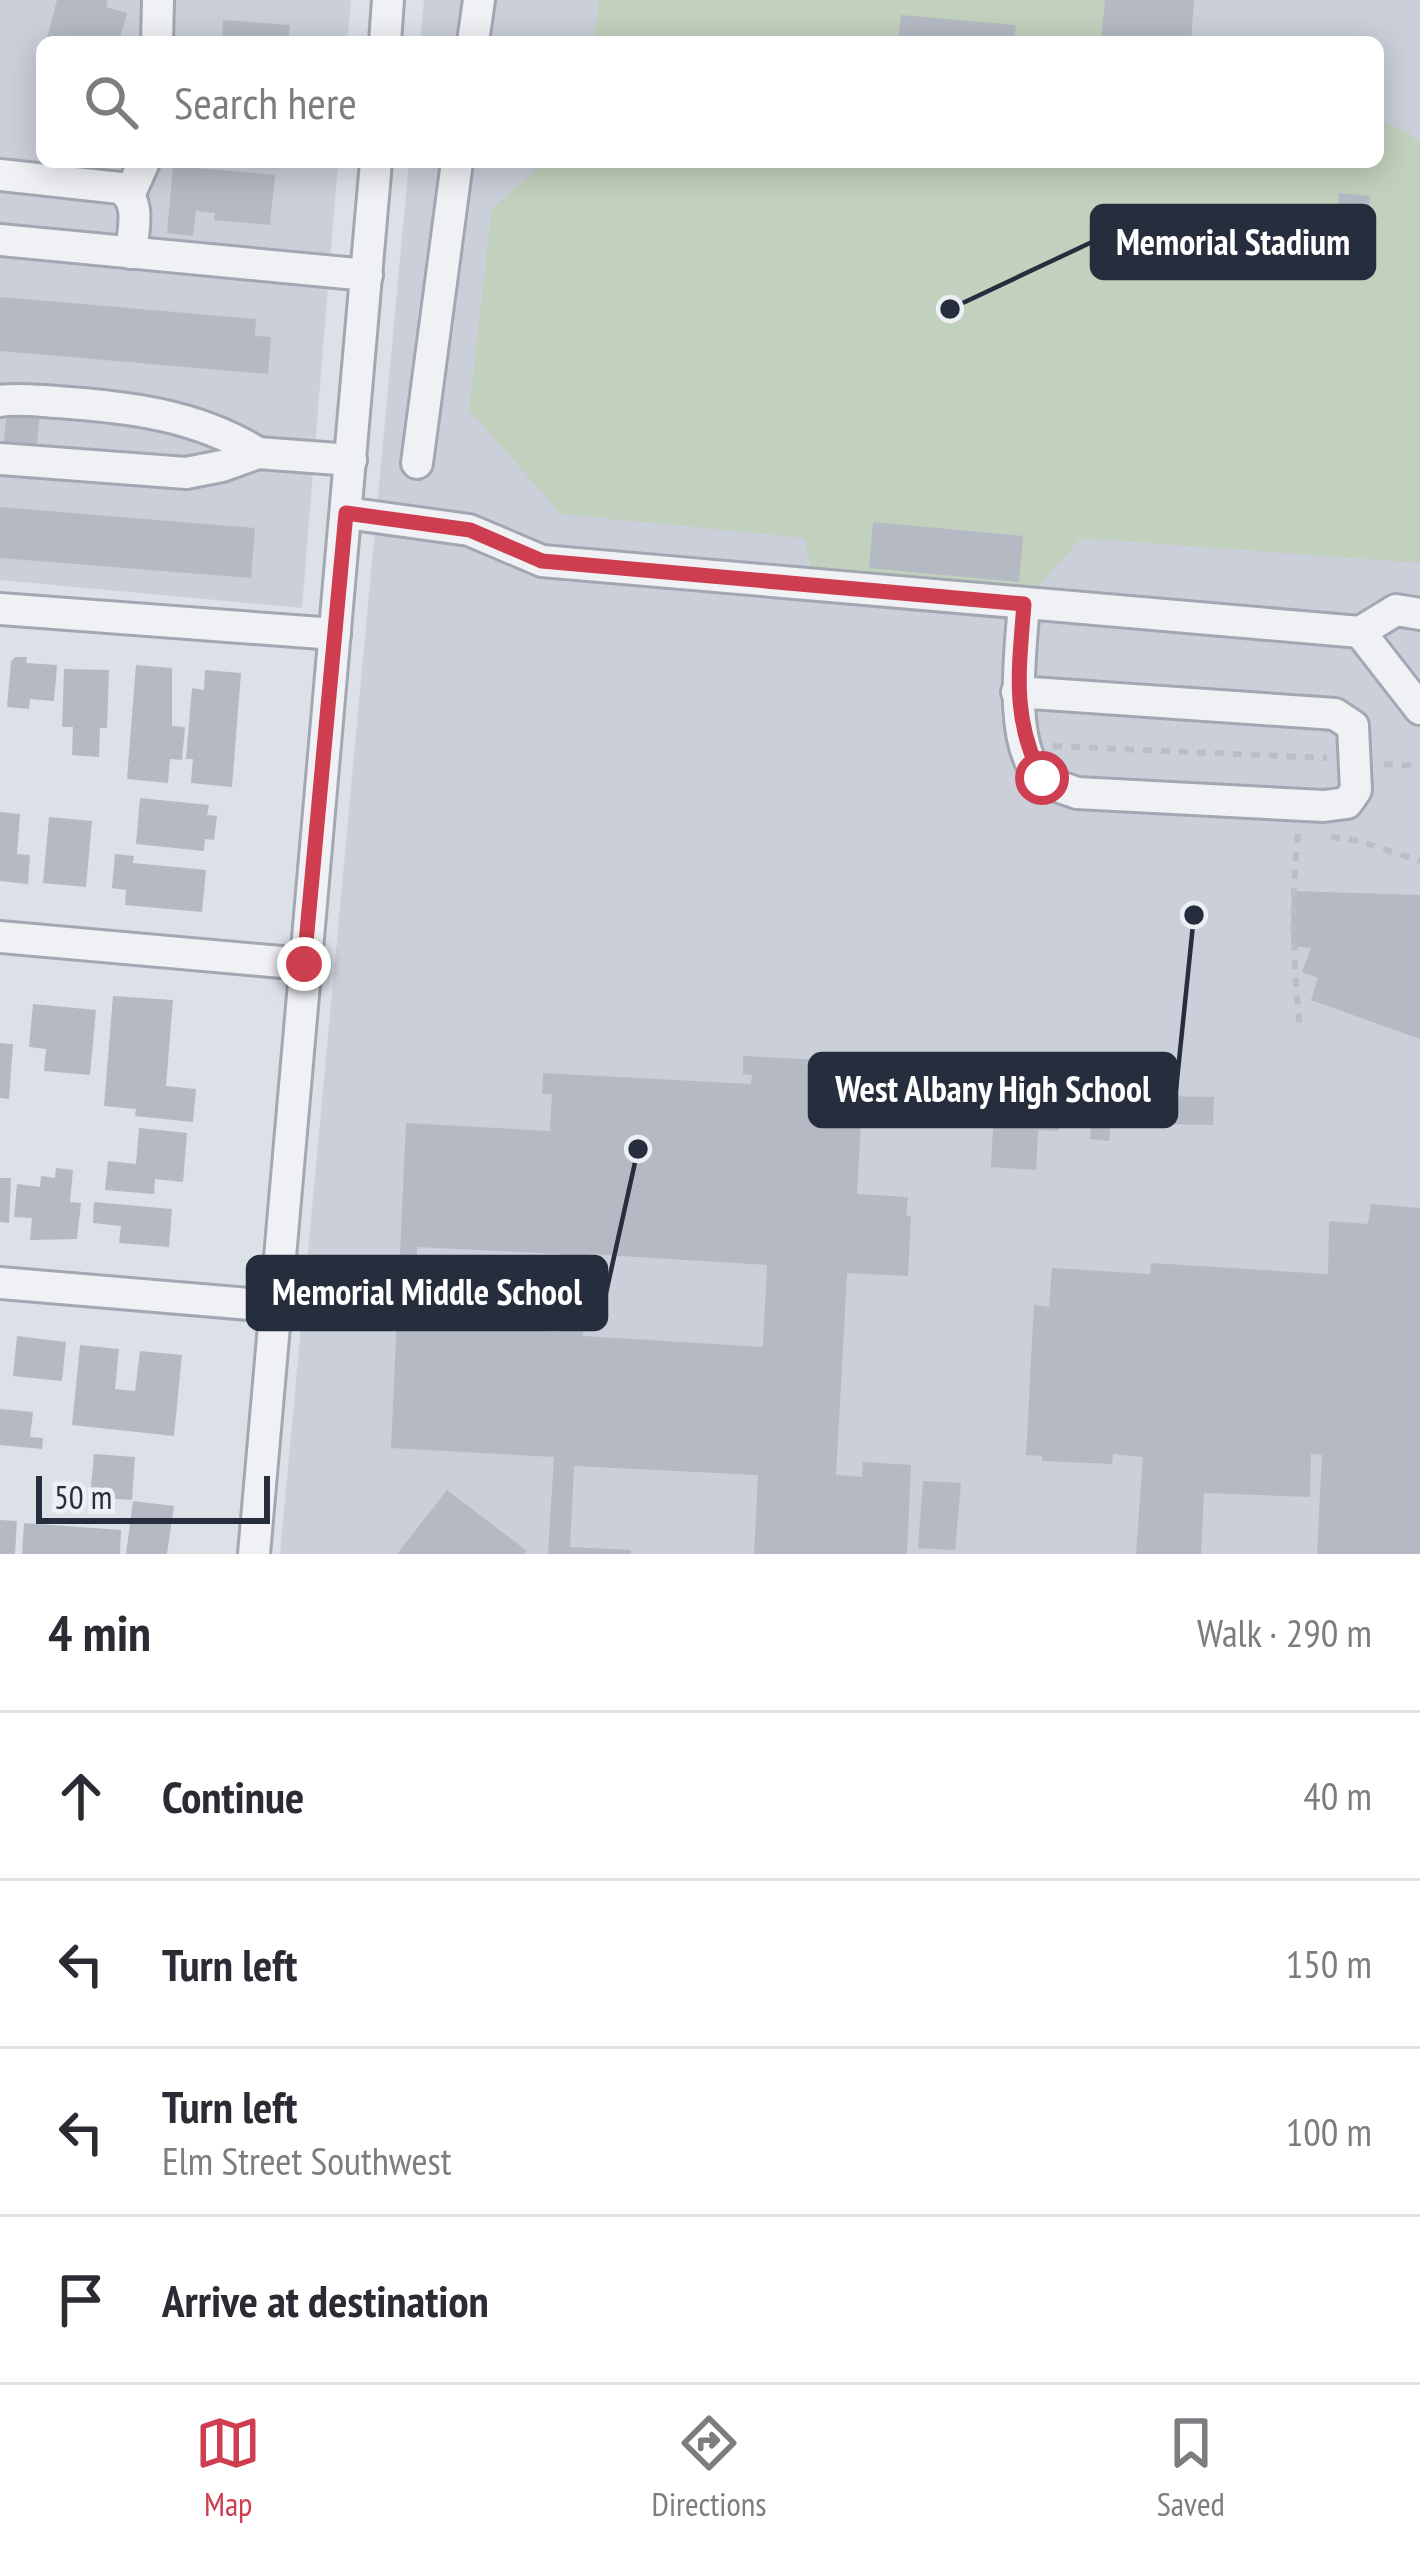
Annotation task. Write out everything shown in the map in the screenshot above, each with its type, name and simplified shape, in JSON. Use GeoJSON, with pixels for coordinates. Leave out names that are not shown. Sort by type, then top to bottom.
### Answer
{"type":"FeatureCollection","features":[{"type":"Feature","properties":{"kind":"street"},"geometry":{"type":"LineString","coordinates":[[157,36],[158,0]]}},
{"type":"Feature","properties":{"kind":"street"},"geometry":{"type":"LineString","coordinates":[[385,36],[388,0]]}},
{"type":"Feature","properties":{"kind":"street"},"geometry":{"type":"LineString","coordinates":[[474,36],[479,0]]}},
{"type":"Feature","properties":{"kind":"street"},"geometry":{"type":"LineString","coordinates":[[130,193],[141,168]]}},
{"type":"Feature","properties":{"kind":"street"},"geometry":{"type":"LineString","coordinates":[[254,1554],[376,168]]}},
{"type":"Feature","properties":{"kind":"street"},"geometry":{"type":"LineString","coordinates":[[417,463],[457,168]]}},
{"type":"Feature","properties":{"kind":"street"},"geometry":{"type":"LineString","coordinates":[[0,176],[120,188],[130,193],[135,206],[131,253]]}},
{"type":"Feature","properties":{"kind":"street"},"geometry":{"type":"LineString","coordinates":[[0,240],[368,275]]}},
{"type":"Feature","properties":{"kind":"street"},"geometry":{"type":"LineString","coordinates":[[0,401],[115,406],[185,419],[229,435],[259,453]]}},
{"type":"Feature","properties":{"kind":"street"},"geometry":{"type":"LineString","coordinates":[[0,459],[186,473],[259,453],[351,460]]}},
{"type":"Feature","properties":{"kind":"street"},"geometry":{"type":"LineString","coordinates":[[346,513],[470,530],[542,561],[1360,632],[1396,610],[1420,614]]}},
{"type":"Feature","properties":{"kind":"street"},"geometry":{"type":"LineString","coordinates":[[1017,692],[1335,714],[1353,726],[1369,761],[1347,803],[1324,806],[1077,794],[1042,778],[1025,745],[1017,692],[1024,604]]}},
{"type":"Feature","properties":{"kind":"street"},"geometry":{"type":"LineString","coordinates":[[0,609],[335,634]]}},
{"type":"Feature","properties":{"kind":"street"},"geometry":{"type":"LineString","coordinates":[[1360,632],[1420,709]]}},
{"type":"Feature","properties":{"kind":"street"},"geometry":{"type":"LineString","coordinates":[[0,938],[304,964]]}},
{"type":"Feature","properties":{"kind":"street"},"geometry":{"type":"LineString","coordinates":[[0,1283],[273,1306]]}},
{"type":"Feature","properties":{"kind":"path"},"geometry":{"type":"LineString","coordinates":[[1025,745],[1420,766]]}},
{"type":"Feature","properties":{"kind":"path"},"geometry":{"type":"LineString","coordinates":[[1369,761],[1378,783]]}},
{"type":"Feature","properties":{"kind":"path"},"geometry":{"type":"LineString","coordinates":[[1359,841],[1365,822]]}},
{"type":"Feature","properties":{"kind":"path"},"geometry":{"type":"LineString","coordinates":[[1298,834],[1292,946],[1300,1028]]}},
{"type":"Feature","properties":{"kind":"path"},"geometry":{"type":"LineString","coordinates":[[1338,838],[1420,861]]}},
{"type":"Feature","properties":{"kind":"shaded area"},"geometry":{"type":"Polygon","coordinates":[[[0,0],[351,0],[348,36],[36,36],[36,168],[338,168],[302,608],[0,580],[0,0]]]}},
{"type":"Feature","properties":{"kind":"shaded area"},"geometry":{"type":"Polygon","coordinates":[[[424,0],[1420,0],[1420,1554],[280,1554],[408,168],[1384,168],[1384,36],[421,36],[424,0]]]}},
{"type":"Feature","properties":{"kind":"green space"},"geometry":{"type":"Polygon","coordinates":[[[599,0],[1186,0],[1184,36],[595,36],[599,0]]]}},
{"type":"Feature","properties":{"kind":"green space"},"geometry":{"type":"Polygon","coordinates":[[[1384,121],[1420,140],[1420,563],[1081,538],[1036,589],[811,568],[805,538],[561,514],[469,410],[492,208],[540,168],[1384,168],[1384,121]]]}},
{"type":"Feature","properties":{"kind":"building"},"geometry":{"type":"Polygon","coordinates":[[[57,0],[108,0],[106,7],[127,13],[121,36],[48,36],[57,0]]]}},
{"type":"Feature","properties":{"kind":"building"},"geometry":{"type":"Polygon","coordinates":[[[1105,0],[1194,0],[1191,36],[1101,36],[1105,0]]]}},
{"type":"Feature","properties":{"kind":"building"},"geometry":{"type":"Polygon","coordinates":[[[901,15],[1016,25],[1015,36],[899,36],[901,15]]]}},
{"type":"Feature","properties":{"kind":"building"},"geometry":{"type":"Polygon","coordinates":[[[223,20],[290,25],[289,36],[222,36],[223,20]]]}},
{"type":"Feature","properties":{"kind":"building"},"geometry":{"type":"Polygon","coordinates":[[[173,168],[275,175],[270,225],[214,220],[215,213],[196,211],[193,236],[167,233],[173,168]]]}},
{"type":"Feature","properties":{"kind":"building"},"geometry":{"type":"Polygon","coordinates":[[[1339,193],[1370,196],[1368,226],[1337,223],[1339,193]]]}},
{"type":"Feature","properties":{"kind":"building"},"geometry":{"type":"Polygon","coordinates":[[[0,297],[256,319],[255,336],[271,337],[268,374],[0,351],[0,297]]]}},
{"type":"Feature","properties":{"kind":"building"},"geometry":{"type":"Polygon","coordinates":[[[7,411],[40,415],[36,452],[3,448],[7,411]]]}},
{"type":"Feature","properties":{"kind":"building"},"geometry":{"type":"Polygon","coordinates":[[[0,507],[255,528],[251,578],[0,558],[0,507]]]}},
{"type":"Feature","properties":{"kind":"building"},"geometry":{"type":"Polygon","coordinates":[[[873,522],[1023,536],[1019,582],[869,568],[873,522]]]}},
{"type":"Feature","properties":{"kind":"building"},"geometry":{"type":"Polygon","coordinates":[[[15,657],[27,657],[26,663],[57,665],[54,701],[30,699],[29,709],[7,707],[15,657]]]}},
{"type":"Feature","properties":{"kind":"building"},"geometry":{"type":"Polygon","coordinates":[[[136,665],[172,668],[172,726],[185,727],[182,760],[170,759],[168,783],[127,779],[136,665]]]}},
{"type":"Feature","properties":{"kind":"building"},"geometry":{"type":"Polygon","coordinates":[[[64,669],[109,670],[107,728],[100,728],[99,757],[72,755],[73,727],[62,727],[64,669]]]}},
{"type":"Feature","properties":{"kind":"building"},"geometry":{"type":"Polygon","coordinates":[[[205,670],[241,673],[232,787],[191,783],[193,759],[186,759],[192,688],[204,690],[205,670]]]}},
{"type":"Feature","properties":{"kind":"building"},"geometry":{"type":"Polygon","coordinates":[[[140,798],[209,805],[207,815],[217,816],[214,840],[205,839],[204,851],[136,844],[140,798]]]}},
{"type":"Feature","properties":{"kind":"building"},"geometry":{"type":"Polygon","coordinates":[[[0,812],[20,814],[17,854],[30,855],[28,884],[0,881],[0,812]]]}},
{"type":"Feature","properties":{"kind":"building"},"geometry":{"type":"Polygon","coordinates":[[[49,817],[92,821],[86,887],[43,883],[49,817]]]}},
{"type":"Feature","properties":{"kind":"building"},"geometry":{"type":"Polygon","coordinates":[[[115,854],[134,856],[133,863],[206,870],[202,912],[125,905],[126,890],[112,888],[115,854]]]}},
{"type":"Feature","properties":{"kind":"building"},"geometry":{"type":"Polygon","coordinates":[[[1292,891],[1420,895],[1420,1039],[1311,1000],[1318,978],[1302,972],[1311,948],[1291,946],[1292,891]]]}},
{"type":"Feature","properties":{"kind":"building"},"geometry":{"type":"Polygon","coordinates":[[[113,996],[173,1000],[166,1086],[196,1089],[193,1122],[135,1116],[136,1109],[104,1106],[113,996]]]}},
{"type":"Feature","properties":{"kind":"building"},"geometry":{"type":"Polygon","coordinates":[[[33,1004],[96,1010],[90,1075],[44,1071],[46,1049],[29,1047],[33,1004]]]}},
{"type":"Feature","properties":{"kind":"building"},"geometry":{"type":"Polygon","coordinates":[[[0,1043],[13,1044],[9,1099],[0,1098],[0,1043]]]}},
{"type":"Feature","properties":{"kind":"building"},"geometry":{"type":"Polygon","coordinates":[[[743,1056],[864,1062],[857,1194],[908,1197],[908,1276],[847,1273],[836,1475],[862,1477],[863,1462],[911,1465],[907,1554],[754,1554],[758,1475],[574,1466],[570,1547],[631,1550],[631,1554],[548,1554],[554,1457],[391,1448],[406,1123],[550,1131],[552,1094],[542,1094],[543,1073],[751,1084],[752,1075],[743,1074],[743,1056]],[[417,1247],[413,1325],[558,1332],[562,1254],[417,1247]],[[588,1254],[583,1336],[763,1347],[767,1265],[588,1254]]]}},
{"type":"Feature","properties":{"kind":"building"},"geometry":{"type":"Polygon","coordinates":[[[971,1083],[1062,1089],[1059,1131],[1038,1130],[1036,1170],[991,1167],[993,1127],[969,1125],[971,1083]]]}},
{"type":"Feature","properties":{"kind":"building"},"geometry":{"type":"Polygon","coordinates":[[[1162,1096],[1214,1097],[1213,1125],[1161,1124],[1162,1096]]]}},
{"type":"Feature","properties":{"kind":"building"},"geometry":{"type":"Polygon","coordinates":[[[1101,1110],[1112,1111],[1109,1141],[1090,1139],[1091,1122],[1100,1123],[1101,1110]]]}},
{"type":"Feature","properties":{"kind":"building"},"geometry":{"type":"Polygon","coordinates":[[[139,1128],[187,1133],[183,1182],[155,1179],[154,1194],[105,1190],[108,1161],[136,1164],[139,1128]]]}},
{"type":"Feature","properties":{"kind":"building"},"geometry":{"type":"Polygon","coordinates":[[[56,1168],[73,1170],[70,1202],[81,1203],[77,1239],[30,1240],[32,1218],[14,1217],[17,1184],[40,1187],[41,1176],[55,1178],[56,1168]]]}},
{"type":"Feature","properties":{"kind":"building"},"geometry":{"type":"Polygon","coordinates":[[[0,1178],[11,1178],[9,1223],[0,1222],[0,1178]]]}},
{"type":"Feature","properties":{"kind":"building"},"geometry":{"type":"Polygon","coordinates":[[[94,1202],[172,1209],[169,1247],[119,1243],[121,1226],[93,1223],[94,1202]]]}},
{"type":"Feature","properties":{"kind":"building"},"geometry":{"type":"Polygon","coordinates":[[[1371,1204],[1420,1208],[1420,1554],[1317,1554],[1322,1455],[1311,1454],[1310,1497],[1204,1493],[1201,1554],[1136,1554],[1143,1457],[1113,1454],[1112,1464],[1042,1461],[1042,1456],[1026,1455],[1034,1305],[1049,1307],[1052,1268],[1150,1274],[1151,1263],[1328,1274],[1329,1221],[1368,1224],[1371,1204]]]}},
{"type":"Feature","properties":{"kind":"building"},"geometry":{"type":"Polygon","coordinates":[[[17,1336],[66,1342],[62,1381],[13,1376],[17,1336]]]}},
{"type":"Feature","properties":{"kind":"building"},"geometry":{"type":"Polygon","coordinates":[[[80,1345],[119,1349],[115,1389],[135,1391],[140,1351],[182,1355],[174,1436],[72,1425],[80,1345]]]}},
{"type":"Feature","properties":{"kind":"building"},"geometry":{"type":"Polygon","coordinates":[[[0,1409],[33,1412],[30,1437],[43,1438],[42,1449],[0,1445],[0,1409]]]}},
{"type":"Feature","properties":{"kind":"building"},"geometry":{"type":"Polygon","coordinates":[[[94,1454],[135,1457],[132,1500],[90,1497],[94,1454]]]}},
{"type":"Feature","properties":{"kind":"building"},"geometry":{"type":"Polygon","coordinates":[[[923,1481],[961,1483],[955,1550],[918,1548],[923,1481]]]}},
{"type":"Feature","properties":{"kind":"building"},"geometry":{"type":"Polygon","coordinates":[[[447,1490],[527,1551],[397,1554],[447,1490]]]}},
{"type":"Feature","properties":{"kind":"building"},"geometry":{"type":"Polygon","coordinates":[[[133,1501],[174,1506],[167,1554],[126,1554],[133,1501]]]}},
{"type":"Feature","properties":{"kind":"building"},"geometry":{"type":"Polygon","coordinates":[[[0,1520],[17,1521],[15,1554],[0,1554],[0,1520]]]}},
{"type":"Feature","properties":{"kind":"building"},"geometry":{"type":"Polygon","coordinates":[[[24,1523],[121,1530],[120,1554],[22,1554],[24,1523]]]}},
{"type":"Feature","properties":{"kind":"place","name":"Memorial Stadium"},"geometry":{"type":"Point","coordinates":[950,309]}},
{"type":"Feature","properties":{"kind":"place","name":"West Albany High School"},"geometry":{"type":"Point","coordinates":[1194,915]}},
{"type":"Feature","properties":{"kind":"place","name":"Memorial Middle School"},"geometry":{"type":"Point","coordinates":[638,1149]}},
{"type":"Feature","properties":{"kind":"route"},"geometry":{"type":"LineString","coordinates":[[304,964],[346,513],[470,530],[542,561],[1024,604],[1017,692],[1025,745],[1042,778]]}}]}
